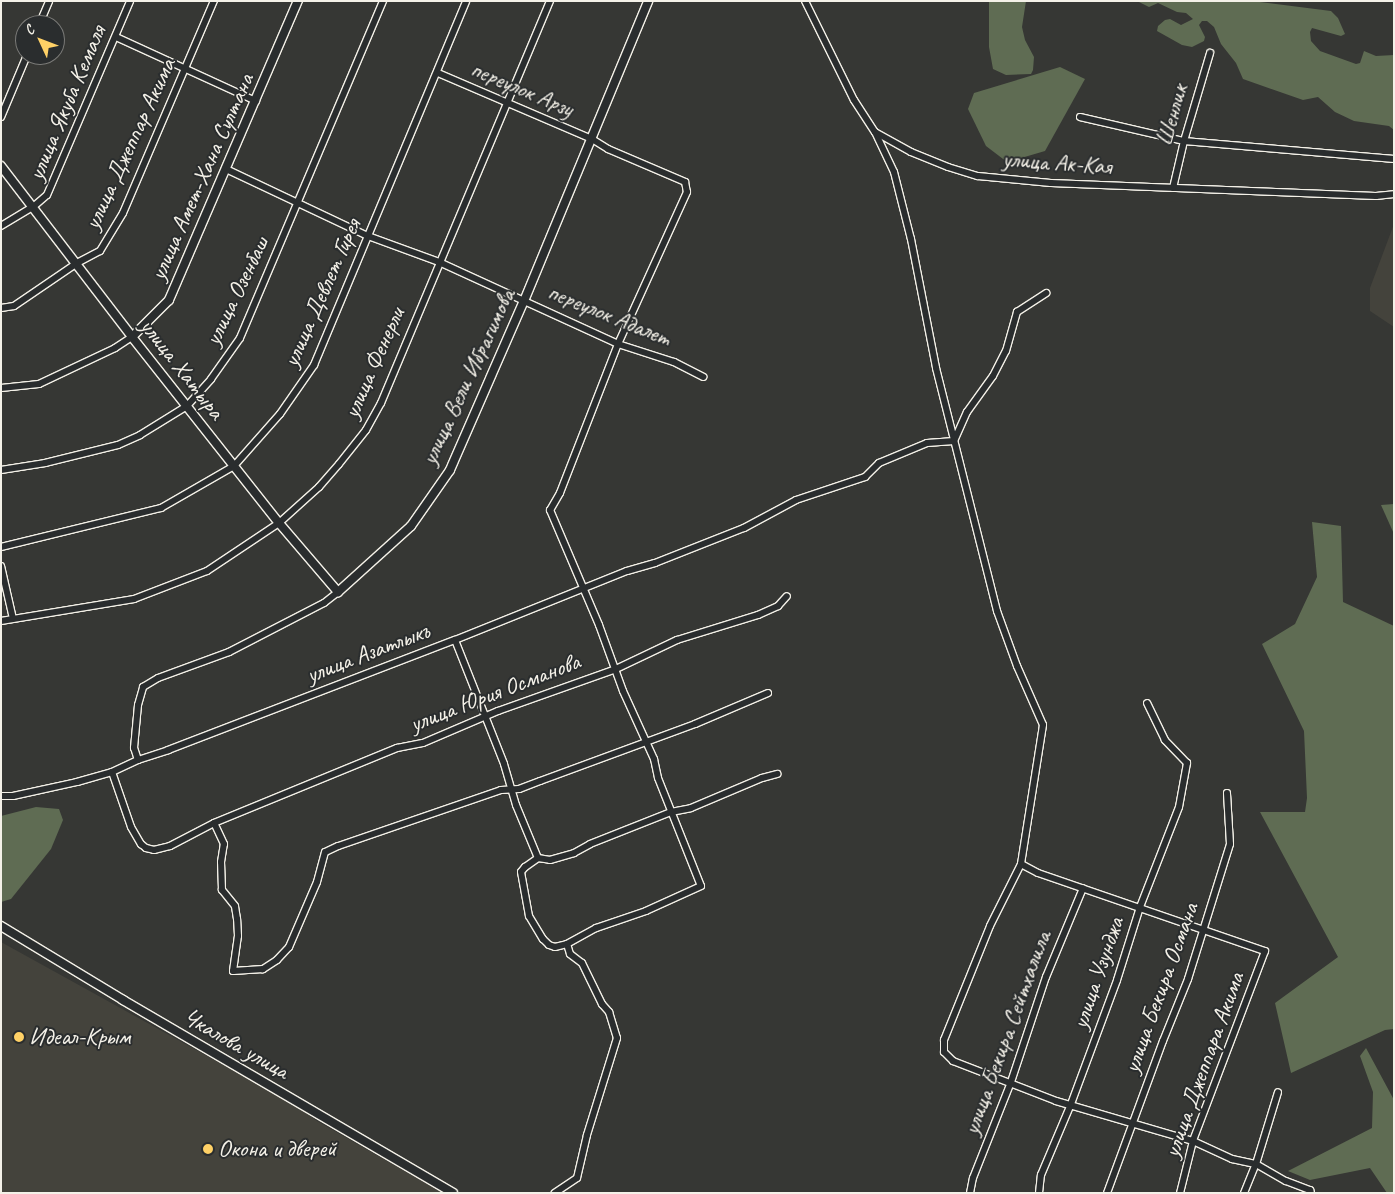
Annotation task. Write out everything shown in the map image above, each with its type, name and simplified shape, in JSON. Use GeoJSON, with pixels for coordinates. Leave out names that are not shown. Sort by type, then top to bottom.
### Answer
{"type":"FeatureCollection","features":[{"type":"Feature","properties":{"kind":"street"},"geometry":{"type":"LineString","coordinates":[[43,15],[49,1]]}},
{"type":"Feature","properties":{"kind":"street","name":"улица Якуба Кемаля"},"geometry":{"type":"LineString","coordinates":[[1,226],[33,207],[47,195],[130,1]]}},
{"type":"Feature","properties":{"kind":"street","name":"улица Джеппар Акима"},"geometry":{"type":"LineString","coordinates":[[1,308],[14,306],[77,263],[100,252],[123,213],[214,1]]}},
{"type":"Feature","properties":{"kind":"street","name":"улица Амет-Хана Султана"},"geometry":{"type":"LineString","coordinates":[[1,388],[39,384],[115,348],[132,337],[169,300],[298,1]]}},
{"type":"Feature","properties":{"kind":"street","name":"улица Озенбаш"},"geometry":{"type":"LineString","coordinates":[[1,470],[45,463],[118,446],[140,435],[187,406],[211,379],[240,338],[383,1]]}},
{"type":"Feature","properties":{"kind":"street","name":"улица Девлет Гирея"},"geometry":{"type":"LineString","coordinates":[[1,547],[161,508],[234,466],[280,414],[314,365],[438,73],[466,1]]}},
{"type":"Feature","properties":{"kind":"street","name":"улица Фенерли"},"geometry":{"type":"LineString","coordinates":[[1,621],[134,599],[207,571],[279,523],[319,487],[366,430],[381,403],[439,262],[509,104],[550,1]]}},
{"type":"Feature","properties":{"kind":"street","name":"улица Вели Ибрагимова"},"geometry":{"type":"LineString","coordinates":[[138,760],[134,748],[138,705],[143,687],[158,678],[229,652],[324,603],[411,526],[450,470],[524,301],[648,1]]}},
{"type":"Feature","properties":{"kind":"street","name":"улица Ак-Кая"},"geometry":{"type":"LineString","coordinates":[[805,1],[854,100],[875,132],[911,152],[948,167],[978,176],[1051,183],[1376,196],[1394,194]]}},
{"type":"Feature","properties":{"kind":"street"},"geometry":{"type":"LineString","coordinates":[[116,37],[256,101]]}},
{"type":"Feature","properties":{"kind":"street","name":"Шенлик"},"geometry":{"type":"LineString","coordinates":[[1173,188],[1184,141],[1210,53]]}},
{"type":"Feature","properties":{"kind":"street"},"geometry":{"type":"LineString","coordinates":[[1,118],[23,65]]}},
{"type":"Feature","properties":{"kind":"street","name":"переулок Арзу"},"geometry":{"type":"LineString","coordinates":[[438,73],[592,139],[608,149],[685,182],[687,192],[618,344]]}},
{"type":"Feature","properties":{"kind":"street"},"geometry":{"type":"LineString","coordinates":[[1080,117],[1184,141],[1394,159]]}},
{"type":"Feature","properties":{"kind":"street"},"geometry":{"type":"LineString","coordinates":[[875,132],[897,181],[911,239],[936,368],[997,611],[1043,725],[1021,864],[990,926],[944,1040],[944,1052],[953,1061],[1056,1101],[1193,1141],[1232,1159],[1256,1164],[1286,1181],[1310,1190],[1311,1193]]}},
{"type":"Feature","properties":{"kind":"street","name":"улица Хатыра"},"geometry":{"type":"LineString","coordinates":[[1,166],[132,337],[279,523],[338,592]]}},
{"type":"Feature","properties":{"kind":"street","name":"переулок Адалет"},"geometry":{"type":"LineString","coordinates":[[226,169],[368,236],[439,262],[618,344],[674,362],[703,377]]}},
{"type":"Feature","properties":{"kind":"street"},"geometry":{"type":"LineString","coordinates":[[954,441],[968,412],[993,376],[1006,352],[1017,312],[1046,293]]}},
{"type":"Feature","properties":{"kind":"street"},"geometry":{"type":"LineString","coordinates":[[618,344],[560,493],[550,510],[584,589],[623,691],[646,741],[656,766],[658,778],[671,812],[701,886],[646,911],[596,928],[567,944],[554,947],[543,939],[529,916],[522,872],[525,867],[538,858],[550,860],[574,853],[590,844],[671,812],[691,808],[762,778],[777,774]]}},
{"type":"Feature","properties":{"kind":"street","name":"улица Азатлыкъ"},"geometry":{"type":"LineString","coordinates":[[1,796],[77,782],[112,772],[138,760],[455,640],[627,570],[655,563],[744,528],[796,500],[865,477],[879,463],[927,442],[954,441]]}},
{"type":"Feature","properties":{"kind":"street"},"geometry":{"type":"LineString","coordinates":[[1,566],[13,619]]}},
{"type":"Feature","properties":{"kind":"street","name":"улица Юрия Османова"},"geometry":{"type":"LineString","coordinates":[[112,772],[131,827],[136,836],[146,848],[154,850],[170,846],[214,823],[397,748],[423,742],[532,698],[616,669],[677,640],[758,615],[778,606],[787,596]]}},
{"type":"Feature","properties":{"kind":"street"},"geometry":{"type":"LineString","coordinates":[[455,640],[538,858]]}},
{"type":"Feature","properties":{"kind":"street"},"geometry":{"type":"LineString","coordinates":[[214,823],[224,844],[221,862],[222,890],[235,906],[237,919],[238,936],[233,971],[262,969],[277,960],[289,947],[317,882],[325,852],[422,816],[501,790],[519,789],[533,784],[695,724],[768,693]]}},
{"type":"Feature","properties":{"kind":"street","name":"улица Узунджа"},"geometry":{"type":"LineString","coordinates":[[1039,1193],[1041,1175],[1071,1104],[1117,980],[1140,907],[1178,807],[1187,763],[1165,740],[1147,703]]}},
{"type":"Feature","properties":{"kind":"street","name":"улица Бекира Османа"},"geometry":{"type":"LineString","coordinates":[[1107,1193],[1162,1041],[1188,979],[1230,844],[1227,793]]}},
{"type":"Feature","properties":{"kind":"street"},"geometry":{"type":"LineString","coordinates":[[1021,864],[1038,873],[1203,929]]}},
{"type":"Feature","properties":{"kind":"street","name":"улица Бекира Сейтхалила"},"geometry":{"type":"LineString","coordinates":[[970,1193],[973,1178],[1011,1082],[1046,977],[1083,888]]}},
{"type":"Feature","properties":{"kind":"street","name":"Чкалова улица"},"geometry":{"type":"LineString","coordinates":[[1,926],[453,1193]]}},
{"type":"Feature","properties":{"kind":"street","name":"улица Джеппара Акима"},"geometry":{"type":"LineString","coordinates":[[1180,1193],[1193,1141],[1265,951],[1203,929]]}},
{"type":"Feature","properties":{"kind":"street"},"geometry":{"type":"LineString","coordinates":[[556,1193],[577,1178],[587,1135],[617,1038],[608,1012],[602,1004],[582,963],[570,954],[567,944]]}},
{"type":"Feature","properties":{"kind":"street"},"geometry":{"type":"LineString","coordinates":[[1244,1193],[1256,1164],[1278,1092]]}},
{"type":"Feature","properties":{"kind":"shaded area"},"geometry":{"type":"Polygon","coordinates":[[[1394,224],[1394,327],[1370,311],[1370,288],[1394,224]]]}},
{"type":"Feature","properties":{"kind":"shaded area"},"geometry":{"type":"Polygon","coordinates":[[[1,942],[294,1104],[317,1121],[443,1193],[1,1193],[1,942]]]}},
{"type":"Feature","properties":{"kind":"green space"},"geometry":{"type":"Polygon","coordinates":[[[989,1],[1026,1],[1022,27],[1025,40],[1034,57],[1031,74],[1006,75],[993,69],[989,47],[989,1]]]}},
{"type":"Feature","properties":{"kind":"green space"},"geometry":{"type":"Polygon","coordinates":[[[1137,1],[1252,1],[1331,11],[1338,18],[1345,34],[1341,36],[1312,28],[1310,32],[1311,41],[1320,51],[1356,64],[1360,63],[1364,51],[1376,56],[1394,55],[1394,130],[1389,126],[1354,121],[1335,112],[1318,97],[1303,100],[1243,79],[1236,63],[1221,44],[1214,27],[1207,21],[1202,21],[1199,25],[1205,37],[1204,41],[1192,47],[1182,45],[1157,31],[1158,26],[1165,20],[1170,19],[1181,25],[1193,19],[1186,13],[1177,12],[1158,3],[1149,7],[1137,1]]]}},
{"type":"Feature","properties":{"kind":"green space"},"geometry":{"type":"Polygon","coordinates":[[[1060,67],[1085,79],[1045,151],[1007,162],[986,146],[968,109],[974,93],[1060,67]]]}},
{"type":"Feature","properties":{"kind":"green space"},"geometry":{"type":"Polygon","coordinates":[[[1394,504],[1394,534],[1381,505],[1394,504]]]}},
{"type":"Feature","properties":{"kind":"green space"},"geometry":{"type":"Polygon","coordinates":[[[1312,522],[1341,526],[1343,602],[1394,626],[1394,1029],[1385,1030],[1291,1073],[1275,1003],[1338,957],[1260,812],[1305,812],[1307,798],[1304,731],[1262,644],[1295,624],[1317,577],[1312,522]]]}},
{"type":"Feature","properties":{"kind":"green space"},"geometry":{"type":"Polygon","coordinates":[[[36,807],[59,809],[63,820],[51,849],[11,899],[1,902],[1,816],[36,807]]]}},
{"type":"Feature","properties":{"kind":"green space"},"geometry":{"type":"Polygon","coordinates":[[[1366,1048],[1394,1100],[1394,1193],[1387,1193],[1370,1168],[1310,1180],[1288,1171],[1372,1128],[1373,1092],[1360,1056],[1366,1048]]]}},
{"type":"Feature","properties":{"kind":"place","name":"Идеал-Крым"},"geometry":{"type":"Point","coordinates":[19,1037]}},
{"type":"Feature","properties":{"kind":"place","name":"Окона и дверей"},"geometry":{"type":"Point","coordinates":[208,1149]}}]}
